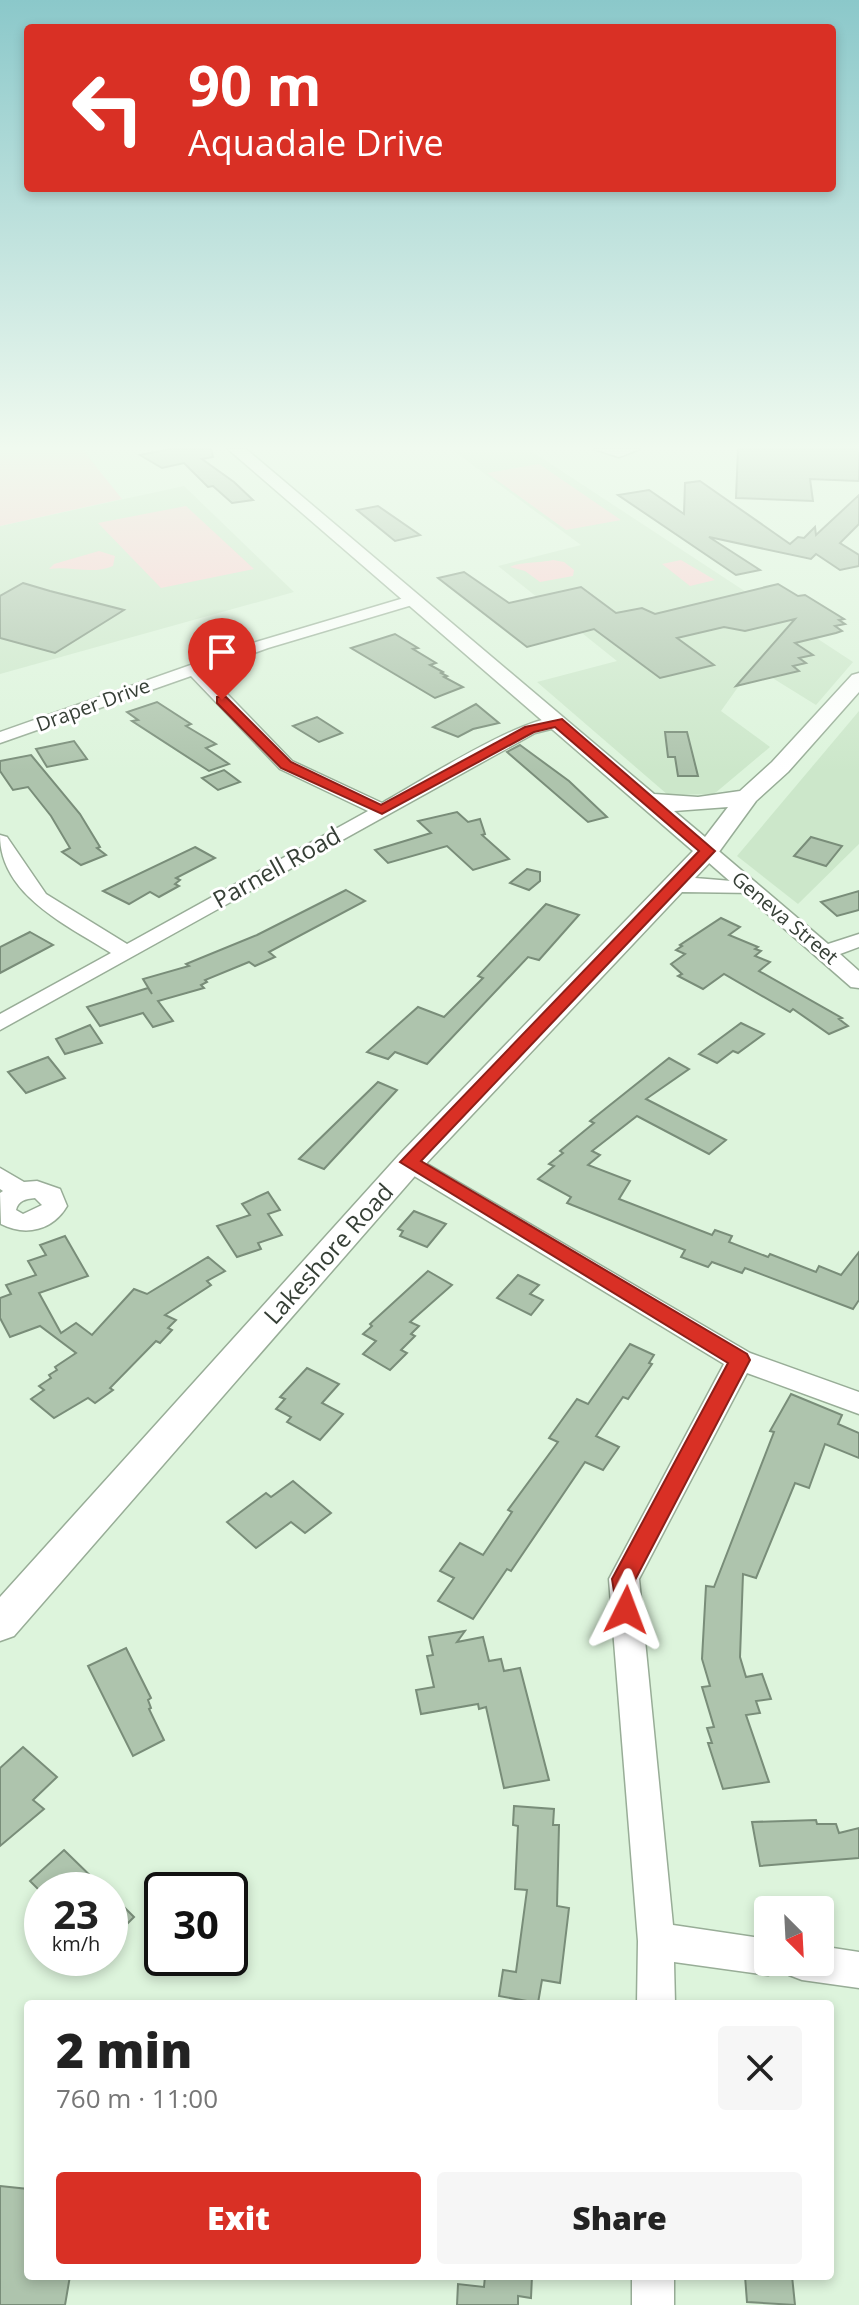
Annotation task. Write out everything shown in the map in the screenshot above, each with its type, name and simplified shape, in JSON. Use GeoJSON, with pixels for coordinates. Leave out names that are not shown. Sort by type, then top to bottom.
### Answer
{"type":"FeatureCollection","features":[{"type":"Feature","properties":{"kind":"main road","name":"Geneva Street"},"geometry":{"type":"LineString","coordinates":[[363,557],[707,851]]}},
{"type":"Feature","properties":{"kind":"main road","name":"Lakeshore Road"},"geometry":{"type":"LineString","coordinates":[[0,1624],[410,1162],[707,851],[748,796],[780,767],[859,679]]}},
{"type":"Feature","properties":{"kind":"main road"},"geometry":{"type":"LineString","coordinates":[[648,800],[703,806],[748,796]]}},
{"type":"Feature","properties":{"kind":"main road"},"geometry":{"type":"LineString","coordinates":[[676,884],[747,888]]}},
{"type":"Feature","properties":{"kind":"street","name":"Draper Drive"},"geometry":{"type":"LineString","coordinates":[[0,738],[194,669],[414,600]]}},
{"type":"Feature","properties":{"kind":"street"},"geometry":{"type":"LineString","coordinates":[[194,669],[286,765],[382,810]]}},
{"type":"Feature","properties":{"kind":"street","name":"Parnell Road"},"geometry":{"type":"LineString","coordinates":[[0,1023],[529,729],[557,722]]}},
{"type":"Feature","properties":{"kind":"street"},"geometry":{"type":"LineString","coordinates":[[0,841],[39,898],[125,952]]}},
{"type":"Feature","properties":{"kind":"street","name":"Geneva Street"},"geometry":{"type":"LineString","coordinates":[[707,851],[859,982]]}},
{"type":"Feature","properties":{"kind":"street"},"geometry":{"type":"LineString","coordinates":[[827,952],[859,940]]}},
{"type":"Feature","properties":{"kind":"street"},"geometry":{"type":"LineString","coordinates":[[410,1162],[740,1360],[859,1403]]}},
{"type":"Feature","properties":{"kind":"street"},"geometry":{"type":"LineString","coordinates":[[656,2000],[656,1941],[624,1579],[740,1360]]}},
{"type":"Feature","properties":{"kind":"street"},"geometry":{"type":"LineString","coordinates":[[656,1941],[754,1955]]}},
{"type":"Feature","properties":{"kind":"street"},"geometry":{"type":"LineString","coordinates":[[834,1966],[859,1970]]}},
{"type":"Feature","properties":{"kind":"street"},"geometry":{"type":"LineString","coordinates":[[653,2280],[653,2305]]}},
{"type":"Feature","properties":{"kind":"shaded area"},"geometry":{"type":"Polygon","coordinates":[[[0,557],[257,557],[294,592],[0,674],[0,557]]]}},
{"type":"Feature","properties":{"kind":"shaded area"},"geometry":{"type":"Polygon","coordinates":[[[80,557],[115,557],[113,566],[97,570],[49,569],[54,564],[80,557]]]}},
{"type":"Feature","properties":{"kind":"shaded area"},"geometry":{"type":"Polygon","coordinates":[[[131,557],[241,557],[254,569],[161,588],[131,557]]]}},
{"type":"Feature","properties":{"kind":"shaded area"},"geometry":{"type":"Polygon","coordinates":[[[535,557],[692,557],[853,662],[816,705],[753,666],[721,711],[770,747],[714,794],[668,795],[537,682],[617,661],[498,566],[535,557]]]}},
{"type":"Feature","properties":{"kind":"shaded area"},"geometry":{"type":"Polygon","coordinates":[[[553,560],[564,562],[574,570],[573,576],[540,582],[525,571],[510,567],[518,564],[553,560]]]}},
{"type":"Feature","properties":{"kind":"shaded area"},"geometry":{"type":"Polygon","coordinates":[[[681,560],[715,580],[690,586],[662,564],[681,560]]]}},
{"type":"Feature","properties":{"kind":"shaded area"},"geometry":{"type":"Polygon","coordinates":[[[859,711],[859,844],[798,904],[737,856],[859,711]]]}},
{"type":"Feature","properties":{"kind":"building"},"geometry":{"type":"Polygon","coordinates":[[[709,557],[739,557],[760,570],[736,575],[709,557]]]}},
{"type":"Feature","properties":{"kind":"building"},"geometry":{"type":"Polygon","coordinates":[[[820,557],[859,557],[859,566],[840,570],[820,557]]]}},
{"type":"Feature","properties":{"kind":"building"},"geometry":{"type":"Polygon","coordinates":[[[464,572],[509,603],[581,587],[616,613],[642,608],[655,614],[778,584],[798,596],[805,595],[844,619],[839,620],[845,624],[835,626],[842,631],[795,643],[813,655],[799,658],[806,663],[793,666],[799,671],[736,686],[795,619],[745,631],[724,627],[677,638],[714,665],[660,678],[594,629],[527,647],[438,578],[464,572]]]}},
{"type":"Feature","properties":{"kind":"building"},"geometry":{"type":"Polygon","coordinates":[[[23,583],[124,610],[55,653],[0,638],[0,596],[23,583]]]}},
{"type":"Feature","properties":{"kind":"building"},"geometry":{"type":"Polygon","coordinates":[[[395,634],[436,663],[430,665],[447,676],[444,677],[463,687],[435,698],[351,648],[395,634]]]}},
{"type":"Feature","properties":{"kind":"building"},"geometry":{"type":"Polygon","coordinates":[[[157,702],[191,724],[186,726],[216,744],[206,748],[229,764],[209,771],[132,721],[138,720],[127,712],[157,702]]]}},
{"type":"Feature","properties":{"kind":"building"},"geometry":{"type":"Polygon","coordinates":[[[476,704],[499,723],[473,729],[458,737],[433,727],[476,704]]]}},
{"type":"Feature","properties":{"kind":"building"},"geometry":{"type":"Polygon","coordinates":[[[317,717],[342,733],[319,742],[293,726],[317,717]]]}},
{"type":"Feature","properties":{"kind":"building"},"geometry":{"type":"Polygon","coordinates":[[[665,732],[687,732],[698,776],[678,776],[675,757],[668,757],[665,732]]]}},
{"type":"Feature","properties":{"kind":"building"},"geometry":{"type":"Polygon","coordinates":[[[74,741],[87,759],[47,767],[36,749],[74,741]]]}},
{"type":"Feature","properties":{"kind":"building"},"geometry":{"type":"Polygon","coordinates":[[[520,745],[569,781],[607,817],[588,822],[507,752],[520,745]]]}},
{"type":"Feature","properties":{"kind":"building"},"geometry":{"type":"Polygon","coordinates":[[[31,755],[80,814],[100,847],[97,848],[106,855],[81,865],[62,852],[70,848],[51,816],[28,787],[13,790],[0,771],[0,761],[31,755]]]}},
{"type":"Feature","properties":{"kind":"building"},"geometry":{"type":"Polygon","coordinates":[[[224,770],[240,782],[218,790],[202,778],[224,770]]]}},
{"type":"Feature","properties":{"kind":"building"},"geometry":{"type":"Polygon","coordinates":[[[457,812],[468,822],[480,819],[485,834],[482,835],[509,859],[473,870],[447,846],[388,863],[375,850],[431,833],[418,821],[457,812]]]}},
{"type":"Feature","properties":{"kind":"building"},"geometry":{"type":"Polygon","coordinates":[[[811,837],[842,846],[826,866],[794,856],[811,837]]]}},
{"type":"Feature","properties":{"kind":"building"},"geometry":{"type":"Polygon","coordinates":[[[195,847],[215,858],[176,878],[180,880],[175,884],[179,886],[159,897],[150,892],[129,904],[103,891],[195,847]]]}},
{"type":"Feature","properties":{"kind":"building"},"geometry":{"type":"Polygon","coordinates":[[[527,869],[540,872],[540,881],[529,890],[510,883],[527,869]]]}},
{"type":"Feature","properties":{"kind":"building"},"geometry":{"type":"Polygon","coordinates":[[[346,890],[365,901],[269,952],[275,957],[255,966],[249,962],[205,980],[207,982],[201,985],[204,988],[158,1001],[173,1021],[153,1027],[143,1013],[100,1026],[87,1007],[148,988],[152,994],[143,979],[189,966],[186,964],[257,935],[346,890]]]}},
{"type":"Feature","properties":{"kind":"building"},"geometry":{"type":"Polygon","coordinates":[[[859,891],[859,910],[837,916],[821,902],[859,891]]]}},
{"type":"Feature","properties":{"kind":"building"},"geometry":{"type":"Polygon","coordinates":[[[546,904],[579,915],[539,960],[528,957],[427,1064],[395,1052],[388,1059],[367,1052],[418,1007],[444,1017],[483,978],[478,976],[546,904]]]}},
{"type":"Feature","properties":{"kind":"building"},"geometry":{"type":"Polygon","coordinates":[[[721,918],[740,927],[729,935],[758,947],[755,949],[761,951],[755,956],[770,962],[759,971],[842,1018],[839,1019],[848,1026],[829,1034],[793,1009],[790,1012],[724,974],[703,989],[678,976],[682,974],[671,964],[685,954],[676,950],[721,918]]]}},
{"type":"Feature","properties":{"kind":"building"},"geometry":{"type":"Polygon","coordinates":[[[30,932],[53,945],[0,973],[0,947],[30,932]]]}},
{"type":"Feature","properties":{"kind":"building"},"geometry":{"type":"Polygon","coordinates":[[[741,1023],[764,1034],[738,1053],[733,1051],[717,1063],[699,1054],[741,1023]]]}},
{"type":"Feature","properties":{"kind":"building"},"geometry":{"type":"Polygon","coordinates":[[[90,1025],[102,1043],[65,1054],[56,1039],[90,1025]]]}},
{"type":"Feature","properties":{"kind":"building"},"geometry":{"type":"Polygon","coordinates":[[[48,1057],[65,1078],[26,1093],[8,1072],[48,1057]]]}},
{"type":"Feature","properties":{"kind":"building"},"geometry":{"type":"Polygon","coordinates":[[[669,1058],[689,1069],[646,1099],[726,1140],[709,1154],[637,1116],[592,1151],[600,1155],[588,1165],[630,1181],[619,1199],[712,1235],[715,1230],[732,1236],[729,1242],[768,1257],[770,1254],[816,1272],[819,1266],[841,1275],[859,1252],[859,1300],[853,1309],[745,1268],[742,1273],[712,1262],[708,1267],[681,1257],[685,1250],[567,1203],[571,1197],[538,1179],[554,1166],[549,1164],[563,1153],[560,1151],[594,1123],[590,1121],[669,1058]]]}},
{"type":"Feature","properties":{"kind":"building"},"geometry":{"type":"Polygon","coordinates":[[[378,1082],[397,1090],[324,1169],[299,1159],[378,1082]]]}},
{"type":"Feature","properties":{"kind":"building"},"geometry":{"type":"Polygon","coordinates":[[[268,1192],[280,1210],[268,1214],[282,1235],[258,1243],[261,1249],[237,1257],[217,1226],[250,1215],[242,1204],[268,1192]]]}},
{"type":"Feature","properties":{"kind":"building"},"geometry":{"type":"Polygon","coordinates":[[[414,1211],[446,1224],[427,1247],[400,1236],[403,1231],[398,1229],[414,1211]]]}},
{"type":"Feature","properties":{"kind":"building"},"geometry":{"type":"Polygon","coordinates":[[[65,1236],[88,1276],[39,1293],[61,1333],[76,1323],[92,1335],[134,1289],[147,1294],[208,1257],[225,1271],[207,1281],[211,1285],[165,1315],[176,1320],[168,1328],[172,1330],[160,1343],[156,1341],[110,1388],[113,1390],[95,1403],[88,1398],[54,1418],[31,1399],[44,1390],[39,1386],[51,1378],[49,1375],[57,1370],[55,1367],[76,1353],[40,1326],[10,1337],[0,1318],[0,1298],[11,1294],[6,1285],[36,1275],[28,1261],[46,1255],[40,1245],[65,1236]]]}},
{"type":"Feature","properties":{"kind":"building"},"geometry":{"type":"Polygon","coordinates":[[[428,1271],[452,1285],[410,1322],[419,1326],[411,1334],[415,1336],[401,1350],[407,1353],[390,1370],[363,1354],[376,1341],[363,1334],[428,1271]]]}},
{"type":"Feature","properties":{"kind":"building"},"geometry":{"type":"Polygon","coordinates":[[[518,1275],[539,1285],[530,1294],[543,1300],[531,1315],[497,1298],[518,1275]]]}},
{"type":"Feature","properties":{"kind":"building"},"geometry":{"type":"Polygon","coordinates":[[[630,1344],[654,1355],[649,1363],[652,1364],[628,1399],[623,1397],[596,1436],[619,1447],[603,1470],[585,1462],[511,1571],[507,1569],[473,1619],[438,1601],[454,1578],[440,1571],[460,1543],[483,1555],[512,1512],[508,1510],[558,1442],[549,1438],[577,1399],[588,1404],[630,1344]]]}},
{"type":"Feature","properties":{"kind":"building"},"geometry":{"type":"Polygon","coordinates":[[[307,1368],[339,1384],[322,1403],[343,1414],[320,1440],[287,1422],[291,1417],[276,1409],[285,1399],[280,1397],[307,1368]]]}},
{"type":"Feature","properties":{"kind":"building"},"geometry":{"type":"Polygon","coordinates":[[[791,1394],[842,1415],[838,1424],[859,1433],[859,1458],[825,1444],[809,1488],[795,1483],[756,1578],[743,1574],[740,1657],[746,1677],[762,1674],[771,1699],[756,1701],[760,1713],[746,1715],[769,1782],[723,1789],[708,1743],[712,1743],[707,1728],[714,1727],[702,1687],[710,1686],[702,1659],[706,1586],[714,1587],[774,1432],[770,1431],[791,1394]]]}},
{"type":"Feature","properties":{"kind":"building"},"geometry":{"type":"Polygon","coordinates":[[[293,1481],[331,1513],[305,1533],[291,1522],[256,1548],[227,1522],[266,1493],[271,1497],[293,1481]]]}},
{"type":"Feature","properties":{"kind":"building"},"geometry":{"type":"Polygon","coordinates":[[[465,1631],[457,1642],[483,1637],[489,1661],[501,1659],[504,1671],[520,1668],[549,1780],[504,1788],[486,1707],[479,1709],[478,1704],[421,1714],[416,1690],[434,1687],[427,1656],[433,1655],[429,1637],[465,1631]]]}},
{"type":"Feature","properties":{"kind":"building"},"geometry":{"type":"Polygon","coordinates":[[[126,1648],[151,1698],[148,1700],[149,1709],[164,1740],[133,1756],[88,1666],[126,1648]]]}},
{"type":"Feature","properties":{"kind":"building"},"geometry":{"type":"Polygon","coordinates":[[[23,1747],[57,1777],[33,1800],[44,1809],[0,1846],[0,1768],[23,1747]]]}},
{"type":"Feature","properties":{"kind":"building"},"geometry":{"type":"Polygon","coordinates":[[[514,1806],[554,1809],[553,1825],[559,1825],[557,1906],[569,1908],[560,1983],[542,1980],[539,2000],[499,1996],[503,1970],[516,1972],[527,1890],[515,1889],[518,1826],[513,1825],[514,1806]]]}},
{"type":"Feature","properties":{"kind":"building"},"geometry":{"type":"Polygon","coordinates":[[[816,1820],[817,1824],[836,1824],[839,1833],[859,1828],[859,1858],[760,1866],[752,1822],[816,1820]]]}},
{"type":"Feature","properties":{"kind":"building"},"geometry":{"type":"Polygon","coordinates":[[[64,1850],[87,1872],[40,1872],[64,1850]]]}},
{"type":"Feature","properties":{"kind":"building"},"geometry":{"type":"Polygon","coordinates":[[[0,2186],[24,2189],[24,2280],[69,2280],[65,2305],[0,2305],[0,2186]]]}},
{"type":"Feature","properties":{"kind":"building"},"geometry":{"type":"Polygon","coordinates":[[[485,2280],[532,2280],[531,2298],[518,2296],[518,2305],[457,2305],[458,2284],[484,2287],[485,2280]]]}},
{"type":"Feature","properties":{"kind":"building"},"geometry":{"type":"Polygon","coordinates":[[[745,2280],[792,2280],[795,2305],[747,2302],[745,2280]]]}},
{"type":"Feature","properties":{"kind":"route"},"geometry":{"type":"LineString","coordinates":[[222,700],[286,765],[382,810],[529,729],[557,722],[707,851],[410,1162],[740,1360],[624,1579],[626,1610]]}}]}
